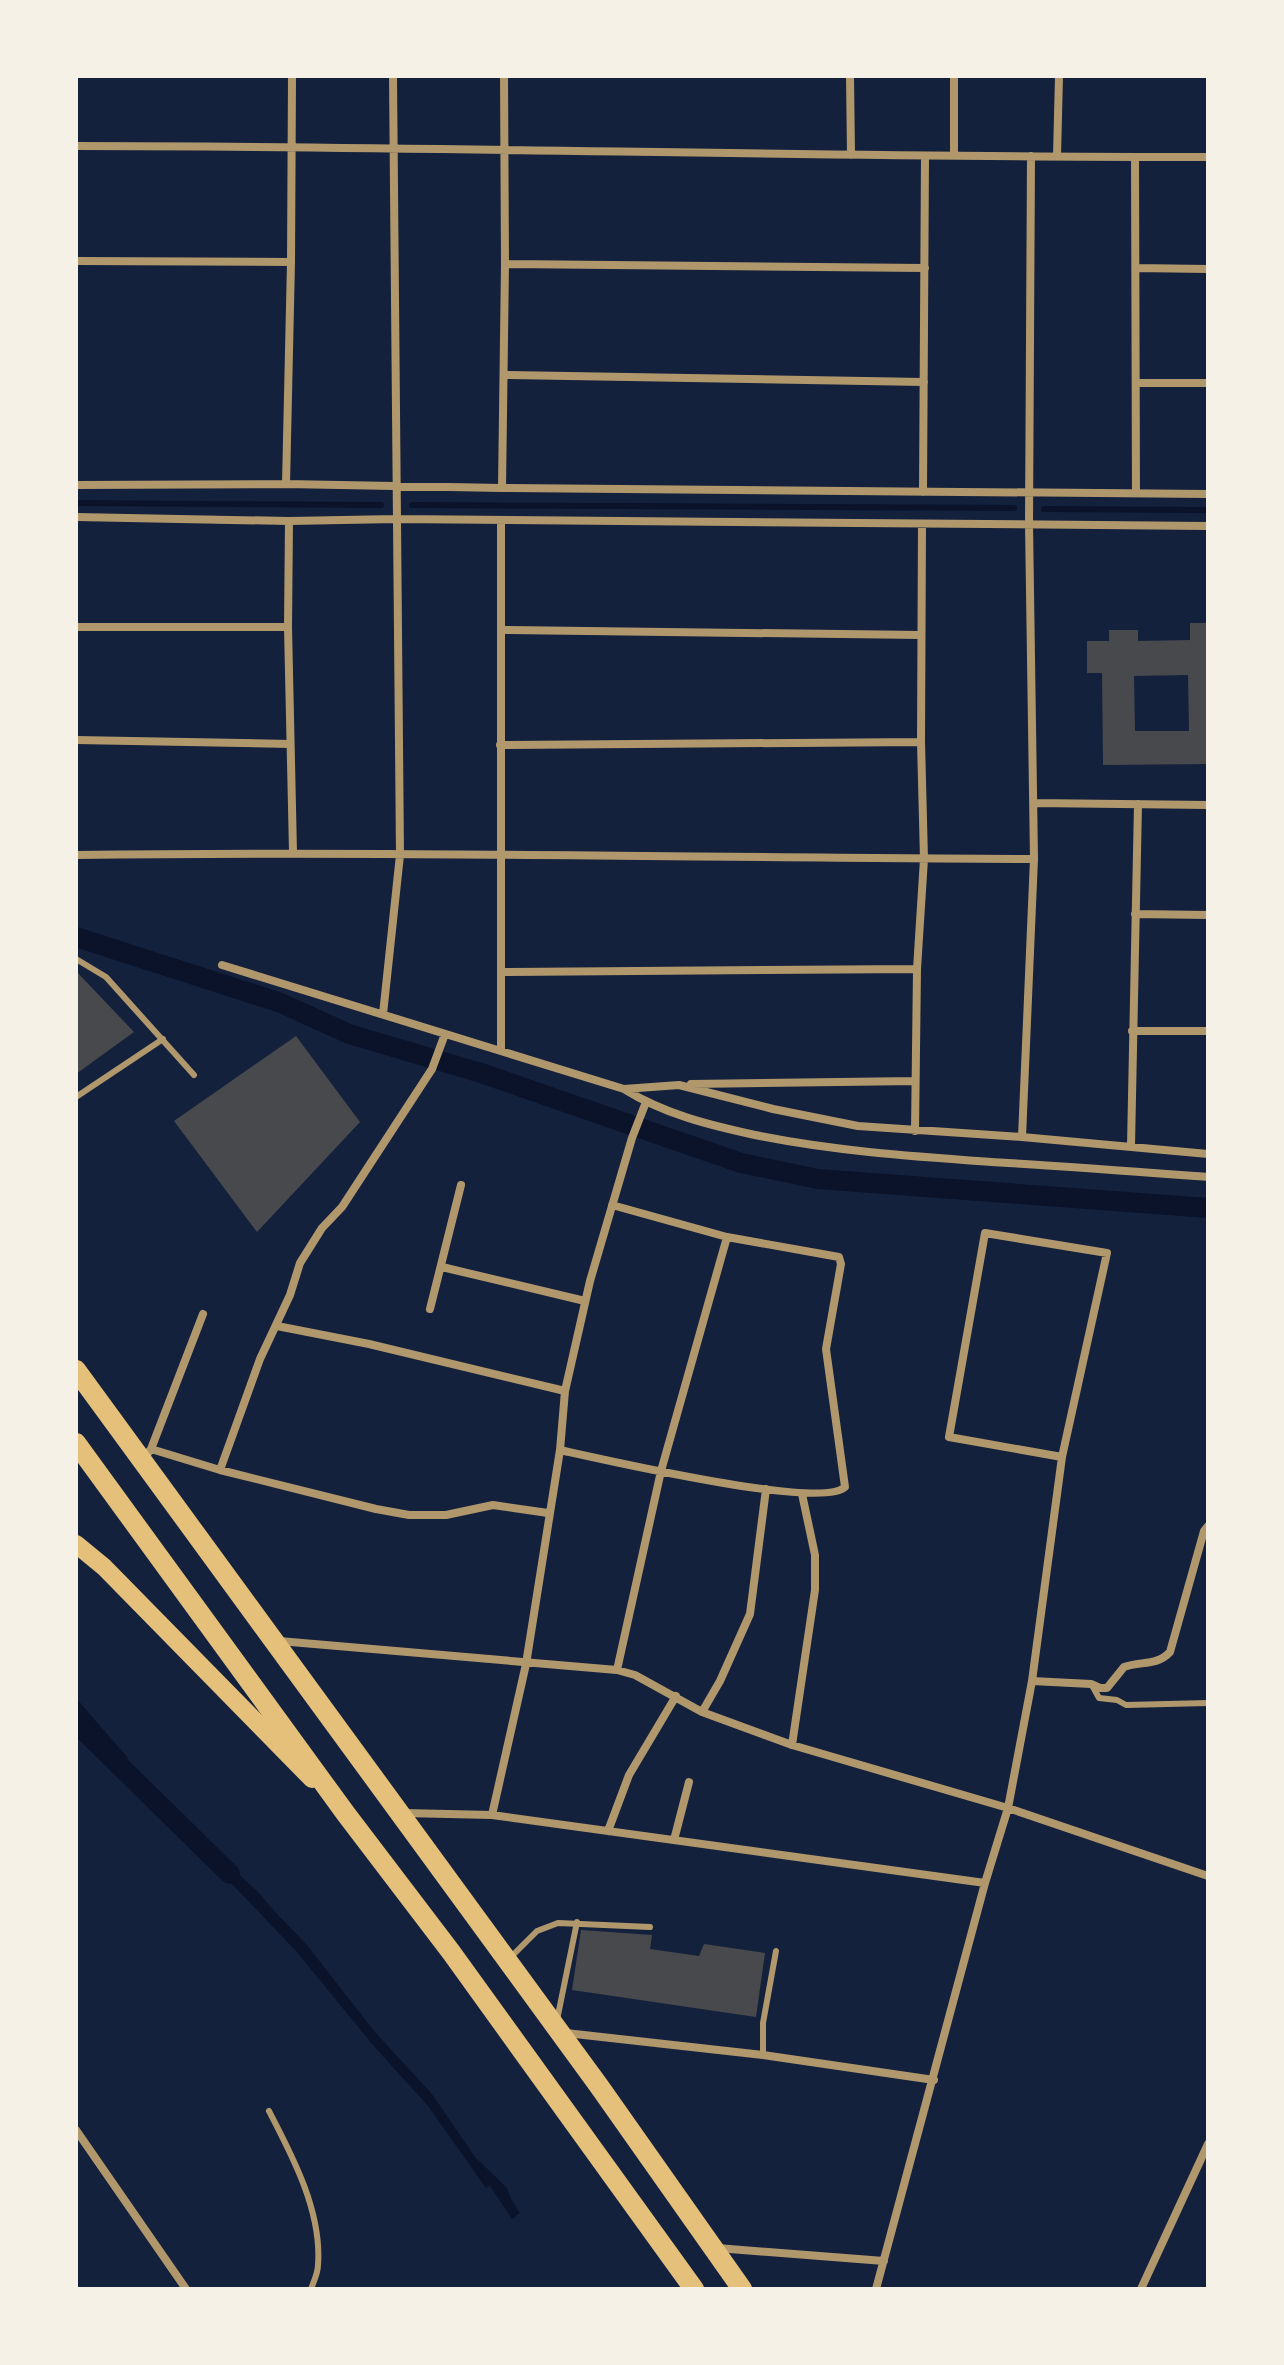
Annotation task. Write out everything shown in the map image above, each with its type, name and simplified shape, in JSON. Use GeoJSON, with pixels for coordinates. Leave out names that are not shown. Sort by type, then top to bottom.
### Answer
{"type":"FeatureCollection","features":[{"type":"Feature","properties":{"kind":"highway"},"geometry":{"type":"LineString","coordinates":[[76,1370],[146,1455],[274,1640],[742,2289]]}},
{"type":"Feature","properties":{"kind":"highway"},"geometry":{"type":"LineString","coordinates":[[76,1443],[346,1814],[461,1965],[694,2289]]}},
{"type":"Feature","properties":{"kind":"main road"},"geometry":{"type":"LineString","coordinates":[[79,1551],[104,1567],[346,1814]]}},
{"type":"Feature","properties":{"kind":"street"},"geometry":{"type":"LineString","coordinates":[[286,484],[292,76]]}},
{"type":"Feature","properties":{"kind":"street"},"geometry":{"type":"LineString","coordinates":[[383,1014],[400,855],[393,76]]}},
{"type":"Feature","properties":{"kind":"street"},"geometry":{"type":"LineString","coordinates":[[502,488],[504,76]]}},
{"type":"Feature","properties":{"kind":"street"},"geometry":{"type":"LineString","coordinates":[[850,76],[851,155]]}},
{"type":"Feature","properties":{"kind":"street"},"geometry":{"type":"LineString","coordinates":[[954,76],[954,155]]}},
{"type":"Feature","properties":{"kind":"street"},"geometry":{"type":"LineString","coordinates":[[1057,156],[1059,76]]}},
{"type":"Feature","properties":{"kind":"street"},"geometry":{"type":"LineString","coordinates":[[76,146],[1208,157]]}},
{"type":"Feature","properties":{"kind":"street"},"geometry":{"type":"LineString","coordinates":[[923,492],[925,156]]}},
{"type":"Feature","properties":{"kind":"street"},"geometry":{"type":"LineString","coordinates":[[1022,1137],[1034,859],[1029,524],[1031,156]]}},
{"type":"Feature","properties":{"kind":"street"},"geometry":{"type":"LineString","coordinates":[[1135,157],[1136,493]]}},
{"type":"Feature","properties":{"kind":"street"},"geometry":{"type":"LineString","coordinates":[[76,261],[291,262]]}},
{"type":"Feature","properties":{"kind":"street"},"geometry":{"type":"LineString","coordinates":[[505,264],[925,268]]}},
{"type":"Feature","properties":{"kind":"street"},"geometry":{"type":"LineString","coordinates":[[1136,268],[1208,269]]}},
{"type":"Feature","properties":{"kind":"street"},"geometry":{"type":"LineString","coordinates":[[504,375],[924,382]]}},
{"type":"Feature","properties":{"kind":"street"},"geometry":{"type":"LineString","coordinates":[[1137,383],[1208,383]]}},
{"type":"Feature","properties":{"kind":"street"},"geometry":{"type":"LineString","coordinates":[[76,485],[286,484],[1208,494]]}},
{"type":"Feature","properties":{"kind":"street"},"geometry":{"type":"LineString","coordinates":[[76,517],[1208,526]]}},
{"type":"Feature","properties":{"kind":"street"},"geometry":{"type":"LineString","coordinates":[[501,520],[501,1051]]}},
{"type":"Feature","properties":{"kind":"street"},"geometry":{"type":"LineString","coordinates":[[289,521],[293,852]]}},
{"type":"Feature","properties":{"kind":"street"},"geometry":{"type":"LineString","coordinates":[[915,1131],[917,969],[924,859],[922,524]]}},
{"type":"Feature","properties":{"kind":"street"},"geometry":{"type":"LineString","coordinates":[[76,627],[288,627]]}},
{"type":"Feature","properties":{"kind":"street"},"geometry":{"type":"LineString","coordinates":[[502,630],[921,635]]}},
{"type":"Feature","properties":{"kind":"street"},"geometry":{"type":"LineString","coordinates":[[76,740],[290,744]]}},
{"type":"Feature","properties":{"kind":"street"},"geometry":{"type":"LineString","coordinates":[[500,745],[921,742]]}},
{"type":"Feature","properties":{"kind":"street"},"geometry":{"type":"LineString","coordinates":[[1034,803],[1208,805]]}},
{"type":"Feature","properties":{"kind":"street"},"geometry":{"type":"LineString","coordinates":[[1131,1146],[1138,804]]}},
{"type":"Feature","properties":{"kind":"street"},"geometry":{"type":"LineString","coordinates":[[76,855],[293,852],[1034,859]]}},
{"type":"Feature","properties":{"kind":"street"},"geometry":{"type":"LineString","coordinates":[[1135,914],[1208,915]]}},
{"type":"Feature","properties":{"kind":"street"},"geometry":{"type":"LineString","coordinates":[[222,965],[624,1089],[646,1102],[699,1122],[829,1147],[956,1161],[1208,1177]]}},
{"type":"Feature","properties":{"kind":"street"},"geometry":{"type":"LineString","coordinates":[[502,972],[917,969]]}},
{"type":"Feature","properties":{"kind":"street"},"geometry":{"type":"LineString","coordinates":[[1132,1031],[1208,1031]]}},
{"type":"Feature","properties":{"kind":"street"},"geometry":{"type":"LineString","coordinates":[[220,1470],[260,1359],[290,1295],[300,1263],[322,1228],[342,1207],[432,1069],[444,1034]]}},
{"type":"Feature","properties":{"kind":"street"},"geometry":{"type":"LineString","coordinates":[[624,1089],[679,1085],[915,1081]]}},
{"type":"Feature","properties":{"kind":"street"},"geometry":{"type":"LineString","coordinates":[[679,1085],[773,1109],[858,1126],[1208,1154]]}},
{"type":"Feature","properties":{"kind":"street"},"geometry":{"type":"LineString","coordinates":[[492,1815],[526,1664],[560,1450],[565,1391],[585,1301],[632,1138],[646,1102]]}},
{"type":"Feature","properties":{"kind":"street"},"geometry":{"type":"LineString","coordinates":[[430,1309],[461,1185]]}},
{"type":"Feature","properties":{"kind":"street"},"geometry":{"type":"LineString","coordinates":[[560,1450],[661,1471],[802,1494],[841,1491],[845,1487],[826,1349],[841,1264],[839,1257],[727,1237],[612,1205]]}},
{"type":"Feature","properties":{"kind":"street"},"geometry":{"type":"LineString","coordinates":[[876,2289],[1008,1808],[1032,1681],[1062,1457],[1107,1253],[985,1233],[949,1437],[1062,1457]]}},
{"type":"Feature","properties":{"kind":"street"},"geometry":{"type":"LineString","coordinates":[[617,1670],[661,1471],[727,1237]]}},
{"type":"Feature","properties":{"kind":"street"},"geometry":{"type":"LineString","coordinates":[[442,1267],[585,1301]]}},
{"type":"Feature","properties":{"kind":"street"},"geometry":{"type":"LineString","coordinates":[[203,1314],[146,1455],[409,1515],[446,1515],[493,1505],[548,1513]]}},
{"type":"Feature","properties":{"kind":"street"},"geometry":{"type":"LineString","coordinates":[[277,1326],[369,1344],[565,1391]]}},
{"type":"Feature","properties":{"kind":"street"},"geometry":{"type":"LineString","coordinates":[[702,1712],[720,1681],[750,1614],[766,1489]]}},
{"type":"Feature","properties":{"kind":"street"},"geometry":{"type":"LineString","coordinates":[[792,1745],[815,1590],[815,1555],[802,1494]]}},
{"type":"Feature","properties":{"kind":"street"},"geometry":{"type":"LineString","coordinates":[[1032,1681],[1091,1684],[1107,1688],[1124,1667],[1158,1662],[1170,1652],[1208,1526]]}},
{"type":"Feature","properties":{"kind":"street"},"geometry":{"type":"LineString","coordinates":[[274,1640],[617,1670],[635,1675],[702,1712],[792,1745],[1008,1808],[1208,1876]]}},
{"type":"Feature","properties":{"kind":"street"},"geometry":{"type":"LineString","coordinates":[[608,1831],[629,1775],[676,1696]]}},
{"type":"Feature","properties":{"kind":"street"},"geometry":{"type":"LineString","coordinates":[[674,1840],[689,1782]]}},
{"type":"Feature","properties":{"kind":"street"},"geometry":{"type":"LineString","coordinates":[[399,1813],[492,1815],[985,1883]]}},
{"type":"Feature","properties":{"kind":"street"},"geometry":{"type":"LineString","coordinates":[[557,2030],[934,2080]]}},
{"type":"Feature","properties":{"kind":"street"},"geometry":{"type":"LineString","coordinates":[[76,2130],[186,2289]]}},
{"type":"Feature","properties":{"kind":"street"},"geometry":{"type":"LineString","coordinates":[[1141,2289],[1208,2144]]}},
{"type":"Feature","properties":{"kind":"street"},"geometry":{"type":"LineString","coordinates":[[713,2248],[884,2261]]}},
{"type":"Feature","properties":{"kind":"lane"},"geometry":{"type":"LineString","coordinates":[[76,959],[106,977],[194,1075]]}},
{"type":"Feature","properties":{"kind":"lane"},"geometry":{"type":"LineString","coordinates":[[76,1097],[163,1039]]}},
{"type":"Feature","properties":{"kind":"lane"},"geometry":{"type":"LineString","coordinates":[[1091,1684],[1099,1698],[1117,1700],[1126,1705],[1208,1703]]}},
{"type":"Feature","properties":{"kind":"lane"},"geometry":{"type":"LineString","coordinates":[[557,2030],[577,1922]]}},
{"type":"Feature","properties":{"kind":"lane"},"geometry":{"type":"LineString","coordinates":[[508,1961],[537,1931],[558,1923],[650,1927]]}},
{"type":"Feature","properties":{"kind":"lane"},"geometry":{"type":"LineString","coordinates":[[763,2055],[763,2023],[776,1951]]}},
{"type":"Feature","properties":{"kind":"lane"},"geometry":{"type":"LineString","coordinates":[[269,2111],[307,2195],[315,2226],[318,2268],[311,2289]]}},
{"type":"Feature","properties":{"kind":"water"},"geometry":{"type":"Polygon","coordinates":[[[76,1698],[128,1758],[116,1774],[76,1733],[76,1698]]]}},
{"type":"Feature","properties":{"kind":"water"},"geometry":{"type":"Polygon","coordinates":[[[213,1849],[307,1945],[374,2031],[432,2094],[475,2157],[507,2188],[520,2213],[512,2219],[428,2106],[372,2044],[296,1951],[210,1861],[213,1849]]]}},
{"type":"Feature","properties":{"kind":"building"},"geometry":{"type":"Polygon","coordinates":[[[1190,623],[1208,623],[1208,764],[1103,765],[1102,673],[1087,673],[1087,641],[1109,641],[1109,630],[1138,630],[1138,641],[1190,640],[1190,623]],[[1188,675],[1134,676],[1135,731],[1189,731],[1188,675]]]}},
{"type":"Feature","properties":{"kind":"building"},"geometry":{"type":"Polygon","coordinates":[[[76,971],[134,1032],[76,1074],[76,971]]]}},
{"type":"Feature","properties":{"kind":"building"},"geometry":{"type":"Polygon","coordinates":[[[296,1036],[360,1122],[257,1232],[174,1121],[296,1036]]]}},
{"type":"Feature","properties":{"kind":"building"},"geometry":{"type":"Polygon","coordinates":[[[581,1930],[652,1935],[650,1949],[699,1956],[704,1944],[765,1953],[756,2017],[572,1990],[581,1930]]]}},
{"type":"Feature","properties":{"kind":"waterway"},"geometry":{"type":"LineString","coordinates":[[76,503],[381,505]]}},
{"type":"Feature","properties":{"kind":"waterway"},"geometry":{"type":"LineString","coordinates":[[412,505],[1014,508]]}},
{"type":"Feature","properties":{"kind":"waterway"},"geometry":{"type":"LineString","coordinates":[[1044,509],[1208,510]]}},
{"type":"Feature","properties":{"kind":"waterway"},"geometry":{"type":"LineString","coordinates":[[76,937],[281,1003],[349,1034],[481,1073],[741,1163],[818,1179],[1208,1208]]}},
{"type":"Feature","properties":{"kind":"waterway"},"geometry":{"type":"LineString","coordinates":[[76,1723],[230,1874]]}}]}
